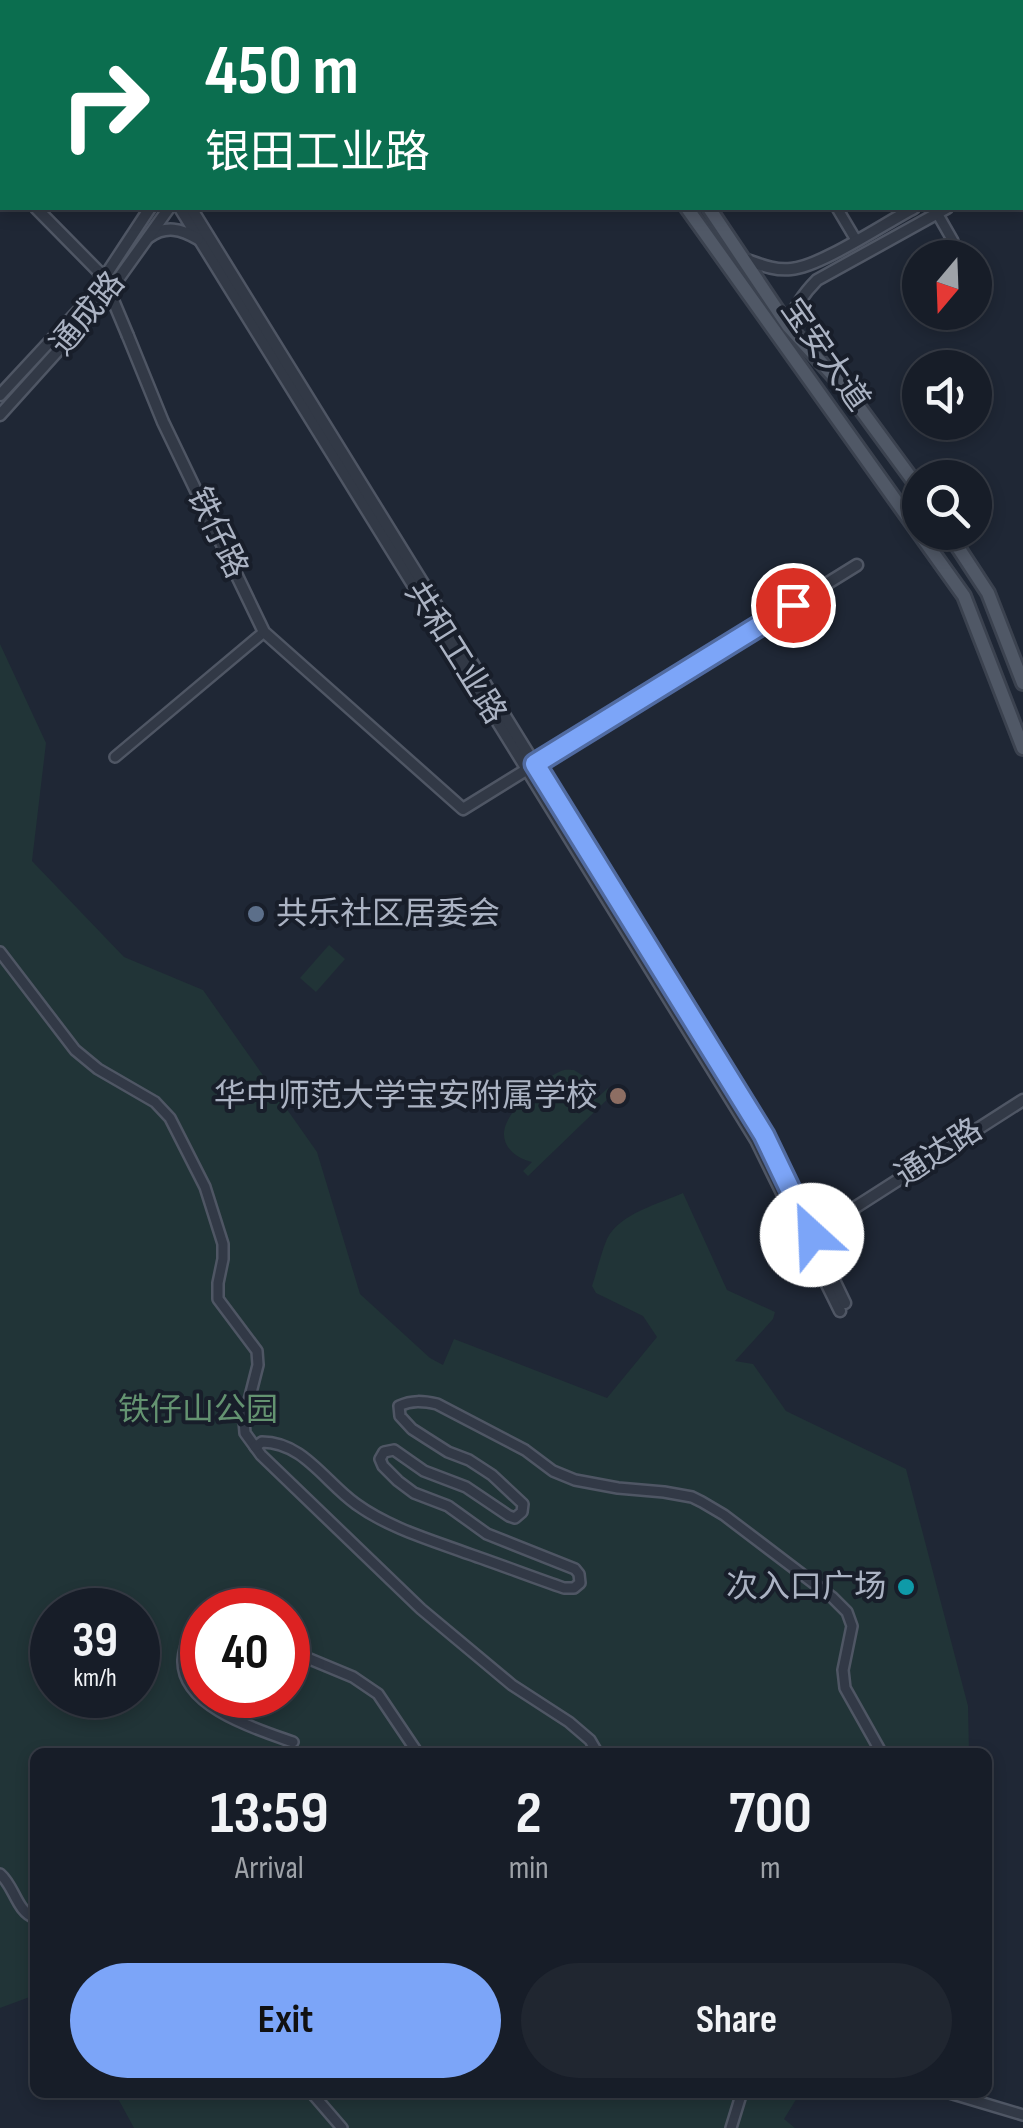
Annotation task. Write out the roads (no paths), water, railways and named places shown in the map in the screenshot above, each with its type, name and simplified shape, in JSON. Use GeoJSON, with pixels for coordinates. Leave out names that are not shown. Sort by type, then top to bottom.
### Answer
{"type":"FeatureCollection","features":[{"type":"Feature","properties":{"kind":"main road","name":"宝安大道"},"geometry":{"type":"LineString","coordinates":[[688,210],[964,596],[1023,748]]}},
{"type":"Feature","properties":{"kind":"main road","name":"宝安大道"},"geometry":{"type":"LineString","coordinates":[[710,210],[788,326],[848,392],[902,466]]}},
{"type":"Feature","properties":{"kind":"main road"},"geometry":{"type":"LineString","coordinates":[[960,550],[988,593],[1023,683]]}},
{"type":"Feature","properties":{"kind":"street","name":"铁仔路"},"geometry":{"type":"LineString","coordinates":[[38,210],[98,270],[107,286],[163,422],[264,632],[464,809],[531,767]]}},
{"type":"Feature","properties":{"kind":"street","name":"通成路"},"geometry":{"type":"LineString","coordinates":[[0,395],[92,296],[149,210]]}},
{"type":"Feature","properties":{"kind":"street","name":"通成路"},"geometry":{"type":"LineString","coordinates":[[0,415],[82,326],[167,210]]}},
{"type":"Feature","properties":{"kind":"street","name":"共和工业路"},"geometry":{"type":"LineString","coordinates":[[181,210],[764,1135],[809,1237]]}},
{"type":"Feature","properties":{"kind":"street","name":"共和工业路"},"geometry":{"type":"LineString","coordinates":[[192,210],[756,1140],[843,1307]]}},
{"type":"Feature","properties":{"kind":"street"},"geometry":{"type":"LineString","coordinates":[[838,210],[856,240]]}},
{"type":"Feature","properties":{"kind":"street"},"geometry":{"type":"LineString","coordinates":[[744,259],[768,268],[790,270],[810,265],[910,210]]}},
{"type":"Feature","properties":{"kind":"street"},"geometry":{"type":"LineString","coordinates":[[788,326],[804,293],[817,280],[942,210],[953,240]]}},
{"type":"Feature","properties":{"kind":"street"},"geometry":{"type":"LineString","coordinates":[[144,240],[172,229],[202,242]]}},
{"type":"Feature","properties":{"kind":"street"},"geometry":{"type":"LineString","coordinates":[[810,265],[806,276],[817,280]]}},
{"type":"Feature","properties":{"kind":"street"},"geometry":{"type":"LineString","coordinates":[[531,767],[857,565]]}},
{"type":"Feature","properties":{"kind":"street"},"geometry":{"type":"LineString","coordinates":[[115,758],[264,632]]}},
{"type":"Feature","properties":{"kind":"street"},"geometry":{"type":"LineString","coordinates":[[0,952],[75,1050],[98,1069],[155,1102],[170,1118],[205,1187],[223,1244],[218,1299],[257,1351],[258,1365],[244,1420],[245,1433],[421,1609],[512,1685],[570,1722],[595,1748]]}},
{"type":"Feature","properties":{"kind":"street","name":"通达路"},"geometry":{"type":"LineString","coordinates":[[809,1237],[1023,1100]]}},
{"type":"Feature","properties":{"kind":"street"},"geometry":{"type":"LineString","coordinates":[[792,1194],[807,1212],[817,1217],[833,1218],[850,1211]]}},
{"type":"Feature","properties":{"kind":"street"},"geometry":{"type":"LineString","coordinates":[[258,1444],[274,1442],[301,1454],[336,1488],[378,1518],[564,1588],[580,1583],[575,1570],[487,1534],[448,1506],[414,1493],[383,1466],[380,1459],[384,1452],[394,1450],[424,1472],[466,1487],[509,1516],[516,1518],[522,1512],[523,1504],[492,1475],[412,1430],[400,1416],[399,1406],[408,1402],[437,1404],[575,1480],[692,1497],[724,1515],[843,1606],[852,1626],[843,1670],[845,1688],[880,1748]]}},
{"type":"Feature","properties":{"kind":"street"},"geometry":{"type":"LineString","coordinates":[[310,1659],[353,1677],[378,1694],[414,1748]]}},
{"type":"Feature","properties":{"kind":"street"},"geometry":{"type":"LineString","coordinates":[[232,1718],[294,1742]]}},
{"type":"Feature","properties":{"kind":"street"},"geometry":{"type":"LineString","coordinates":[[0,1874],[13,1888],[22,1910],[30,1915]]}},
{"type":"Feature","properties":{"kind":"street"},"geometry":{"type":"LineString","coordinates":[[316,2098],[342,2128]]}},
{"type":"Feature","properties":{"kind":"street"},"geometry":{"type":"LineString","coordinates":[[731,2128],[740,2098]]}},
{"type":"Feature","properties":{"kind":"street"},"geometry":{"type":"LineString","coordinates":[[966,2098],[1023,2115]]}},
{"type":"Feature","properties":{"kind":"place","name":"共乐社区居委会"},"geometry":{"type":"Point","coordinates":[256,914]}},
{"type":"Feature","properties":{"kind":"place","name":"华中师范大学宝安附属学校"},"geometry":{"type":"Point","coordinates":[618,1096]}},
{"type":"Feature","properties":{"kind":"place","name":"次入口广场"},"geometry":{"type":"Point","coordinates":[906,1587]}},
{"type":"Feature","properties":{"kind":"park label","name":"铁仔山公园"},"geometry":{"type":"Point","coordinates":[198,1410]}}]}
